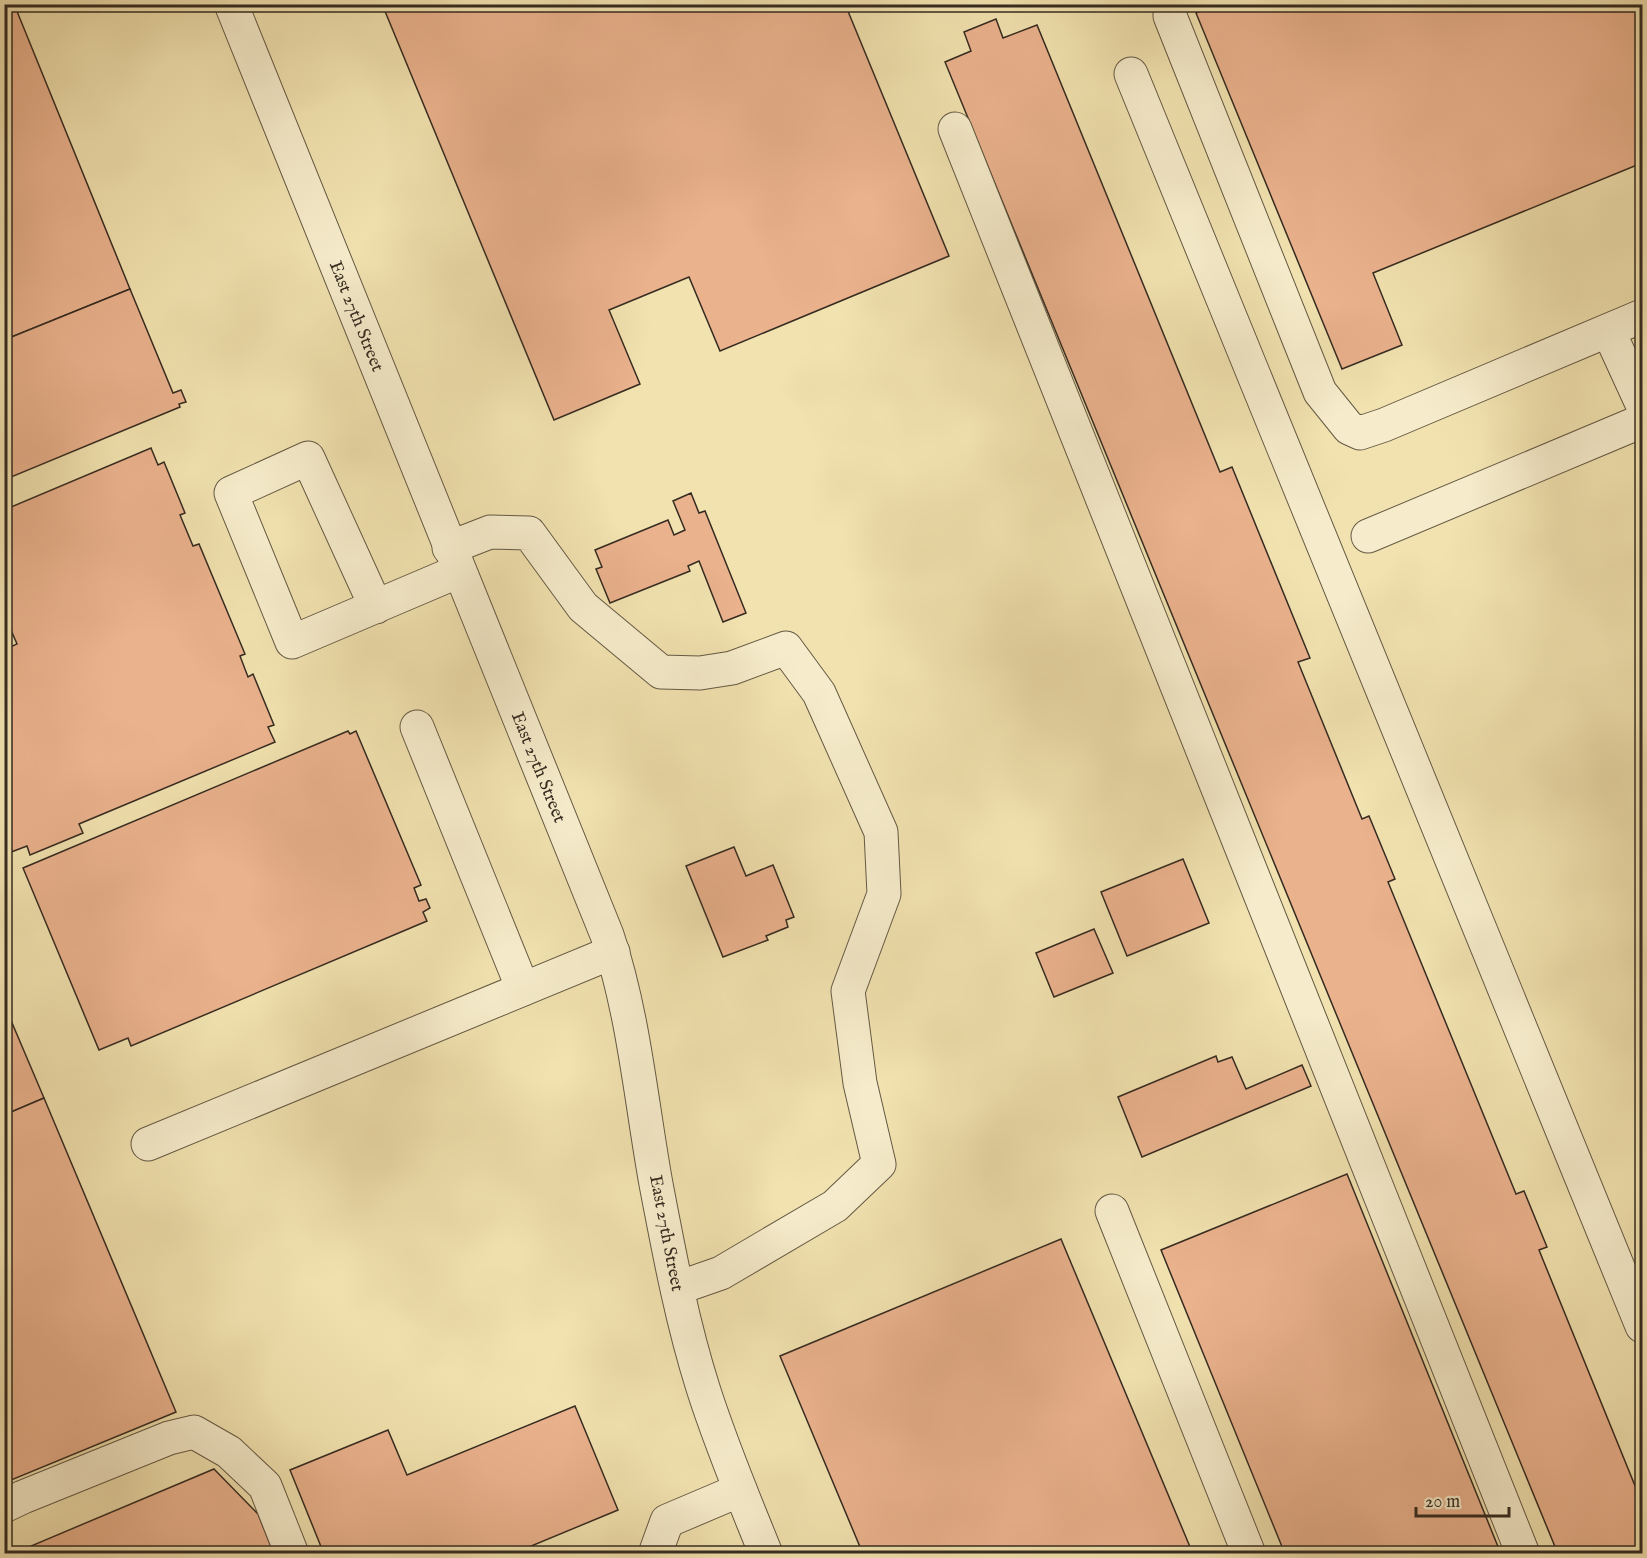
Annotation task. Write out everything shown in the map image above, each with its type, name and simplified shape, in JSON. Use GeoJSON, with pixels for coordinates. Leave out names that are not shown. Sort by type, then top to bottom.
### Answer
{"type":"FeatureCollection","features":[{"type":"Feature","properties":{"kind":"street","name":"East 27th Street"},"geometry":{"type":"LineString","coordinates":[[231,4],[613,952],[629,1018],[657,1185],[678,1288],[703,1387],[723,1447],[766,1554]]}},
{"type":"Feature","properties":{"kind":"street"},"geometry":{"type":"LineString","coordinates":[[1170,4],[1170,16],[1320,392],[1349,429],[1360,433],[1384,426],[1642,316]]}},
{"type":"Feature","properties":{"kind":"street"},"geometry":{"type":"LineString","coordinates":[[1131,74],[1642,1326]]}},
{"type":"Feature","properties":{"kind":"street"},"geometry":{"type":"LineString","coordinates":[[955,129],[1523,1554]]}},
{"type":"Feature","properties":{"kind":"street"},"geometry":{"type":"LineString","coordinates":[[1609,332],[1642,404]]}},
{"type":"Feature","properties":{"kind":"street"},"geometry":{"type":"LineString","coordinates":[[1368,536],[1642,421]]}},
{"type":"Feature","properties":{"kind":"street"},"geometry":{"type":"LineString","coordinates":[[376,607],[308,458],[231,493],[292,642],[376,607],[454,559],[489,532],[529,533],[584,607],[661,672],[700,673],[732,668],[786,648],[819,693],[882,832],[884,894],[848,991],[860,1083],[879,1164],[835,1206],[721,1273],[678,1288]]}},
{"type":"Feature","properties":{"kind":"street"},"geometry":{"type":"LineString","coordinates":[[417,727],[523,989]]}},
{"type":"Feature","properties":{"kind":"street"},"geometry":{"type":"LineString","coordinates":[[148,1144],[613,952]]}},
{"type":"Feature","properties":{"kind":"street"},"geometry":{"type":"LineString","coordinates":[[1112,1211],[1249,1554]]}},
{"type":"Feature","properties":{"kind":"street"},"geometry":{"type":"LineString","coordinates":[[4,1506],[169,1438],[194,1432],[229,1452],[265,1486],[292,1554]]}},
{"type":"Feature","properties":{"kind":"street"},"geometry":{"type":"LineString","coordinates":[[655,1554],[667,1521],[740,1490]]}},
{"type":"Feature","properties":{"kind":"building"},"geometry":{"type":"Polygon","coordinates":[[[4,4],[14,4],[130,289],[4,340],[4,4]]]}},
{"type":"Feature","properties":{"kind":"building"},"geometry":{"type":"Polygon","coordinates":[[[382,4],[845,4],[949,256],[720,351],[689,277],[609,310],[640,384],[554,420],[382,4]]]}},
{"type":"Feature","properties":{"kind":"building"},"geometry":{"type":"Polygon","coordinates":[[[1216,4],[1642,4],[1642,163],[1373,273],[1402,345],[1342,369],[1196,13],[1216,4]]]}},
{"type":"Feature","properties":{"kind":"building"},"geometry":{"type":"Polygon","coordinates":[[[996,19],[1003,38],[1037,25],[1220,472],[1232,467],[1310,658],[1298,662],[1362,819],[1369,816],[1395,879],[1388,882],[1516,1194],[1524,1191],[1547,1247],[1539,1250],[1642,1503],[1642,1554],[1558,1554],[945,62],[971,51],[964,32],[996,19]]]}},
{"type":"Feature","properties":{"kind":"building"},"geometry":{"type":"Polygon","coordinates":[[[130,289],[173,393],[181,390],[186,402],[179,404],[180,407],[4,480],[4,340],[130,289]]]}},
{"type":"Feature","properties":{"kind":"building"},"geometry":{"type":"Polygon","coordinates":[[[151,448],[158,465],[164,462],[185,513],[180,515],[193,546],[199,544],[245,654],[240,656],[248,677],[253,674],[274,725],[268,727],[275,742],[79,824],[83,833],[30,855],[27,846],[6,854],[4,850],[4,650],[17,644],[4,614],[4,510],[151,448]]]}},
{"type":"Feature","properties":{"kind":"building"},"geometry":{"type":"Polygon","coordinates":[[[691,493],[699,513],[705,511],[746,613],[723,622],[699,561],[688,566],[690,571],[610,603],[596,569],[602,567],[595,550],[668,520],[674,535],[685,530],[673,501],[691,493]]]}},
{"type":"Feature","properties":{"kind":"building"},"geometry":{"type":"Polygon","coordinates":[[[348,731],[350,734],[356,731],[421,885],[414,888],[419,901],[426,899],[430,908],[423,912],[427,921],[131,1046],[128,1038],[99,1050],[23,868],[348,731]]]}},
{"type":"Feature","properties":{"kind":"building"},"geometry":{"type":"Polygon","coordinates":[[[734,847],[746,876],[773,865],[794,917],[786,920],[788,927],[766,936],[768,940],[723,957],[686,866],[734,847]]]}},
{"type":"Feature","properties":{"kind":"building"},"geometry":{"type":"Polygon","coordinates":[[[1183,859],[1209,923],[1127,956],[1101,892],[1183,859]]]}},
{"type":"Feature","properties":{"kind":"building"},"geometry":{"type":"Polygon","coordinates":[[[1094,929],[1113,973],[1054,997],[1036,953],[1094,929]]]}},
{"type":"Feature","properties":{"kind":"building"},"geometry":{"type":"Polygon","coordinates":[[[4,1004],[44,1098],[4,1115],[4,1004]]]}},
{"type":"Feature","properties":{"kind":"building"},"geometry":{"type":"Polygon","coordinates":[[[1216,1056],[1218,1062],[1232,1057],[1246,1089],[1302,1065],[1311,1086],[1142,1157],[1118,1097],[1216,1056]]]}},
{"type":"Feature","properties":{"kind":"building"},"geometry":{"type":"Polygon","coordinates":[[[44,1098],[176,1412],[4,1483],[4,1115],[44,1098]]]}},
{"type":"Feature","properties":{"kind":"building"},"geometry":{"type":"Polygon","coordinates":[[[1347,1174],[1501,1554],[1285,1554],[1161,1250],[1347,1174]]]}},
{"type":"Feature","properties":{"kind":"building"},"geometry":{"type":"Polygon","coordinates":[[[1061,1239],[1193,1554],[863,1554],[780,1356],[1061,1239]]]}},
{"type":"Feature","properties":{"kind":"building"},"geometry":{"type":"Polygon","coordinates":[[[575,1406],[618,1510],[512,1554],[324,1554],[290,1470],[388,1430],[407,1475],[575,1406]]]}},
{"type":"Feature","properties":{"kind":"building"},"geometry":{"type":"Polygon","coordinates":[[[214,1469],[258,1514],[274,1554],[22,1554],[33,1549],[31,1546],[214,1469]]]}}]}
